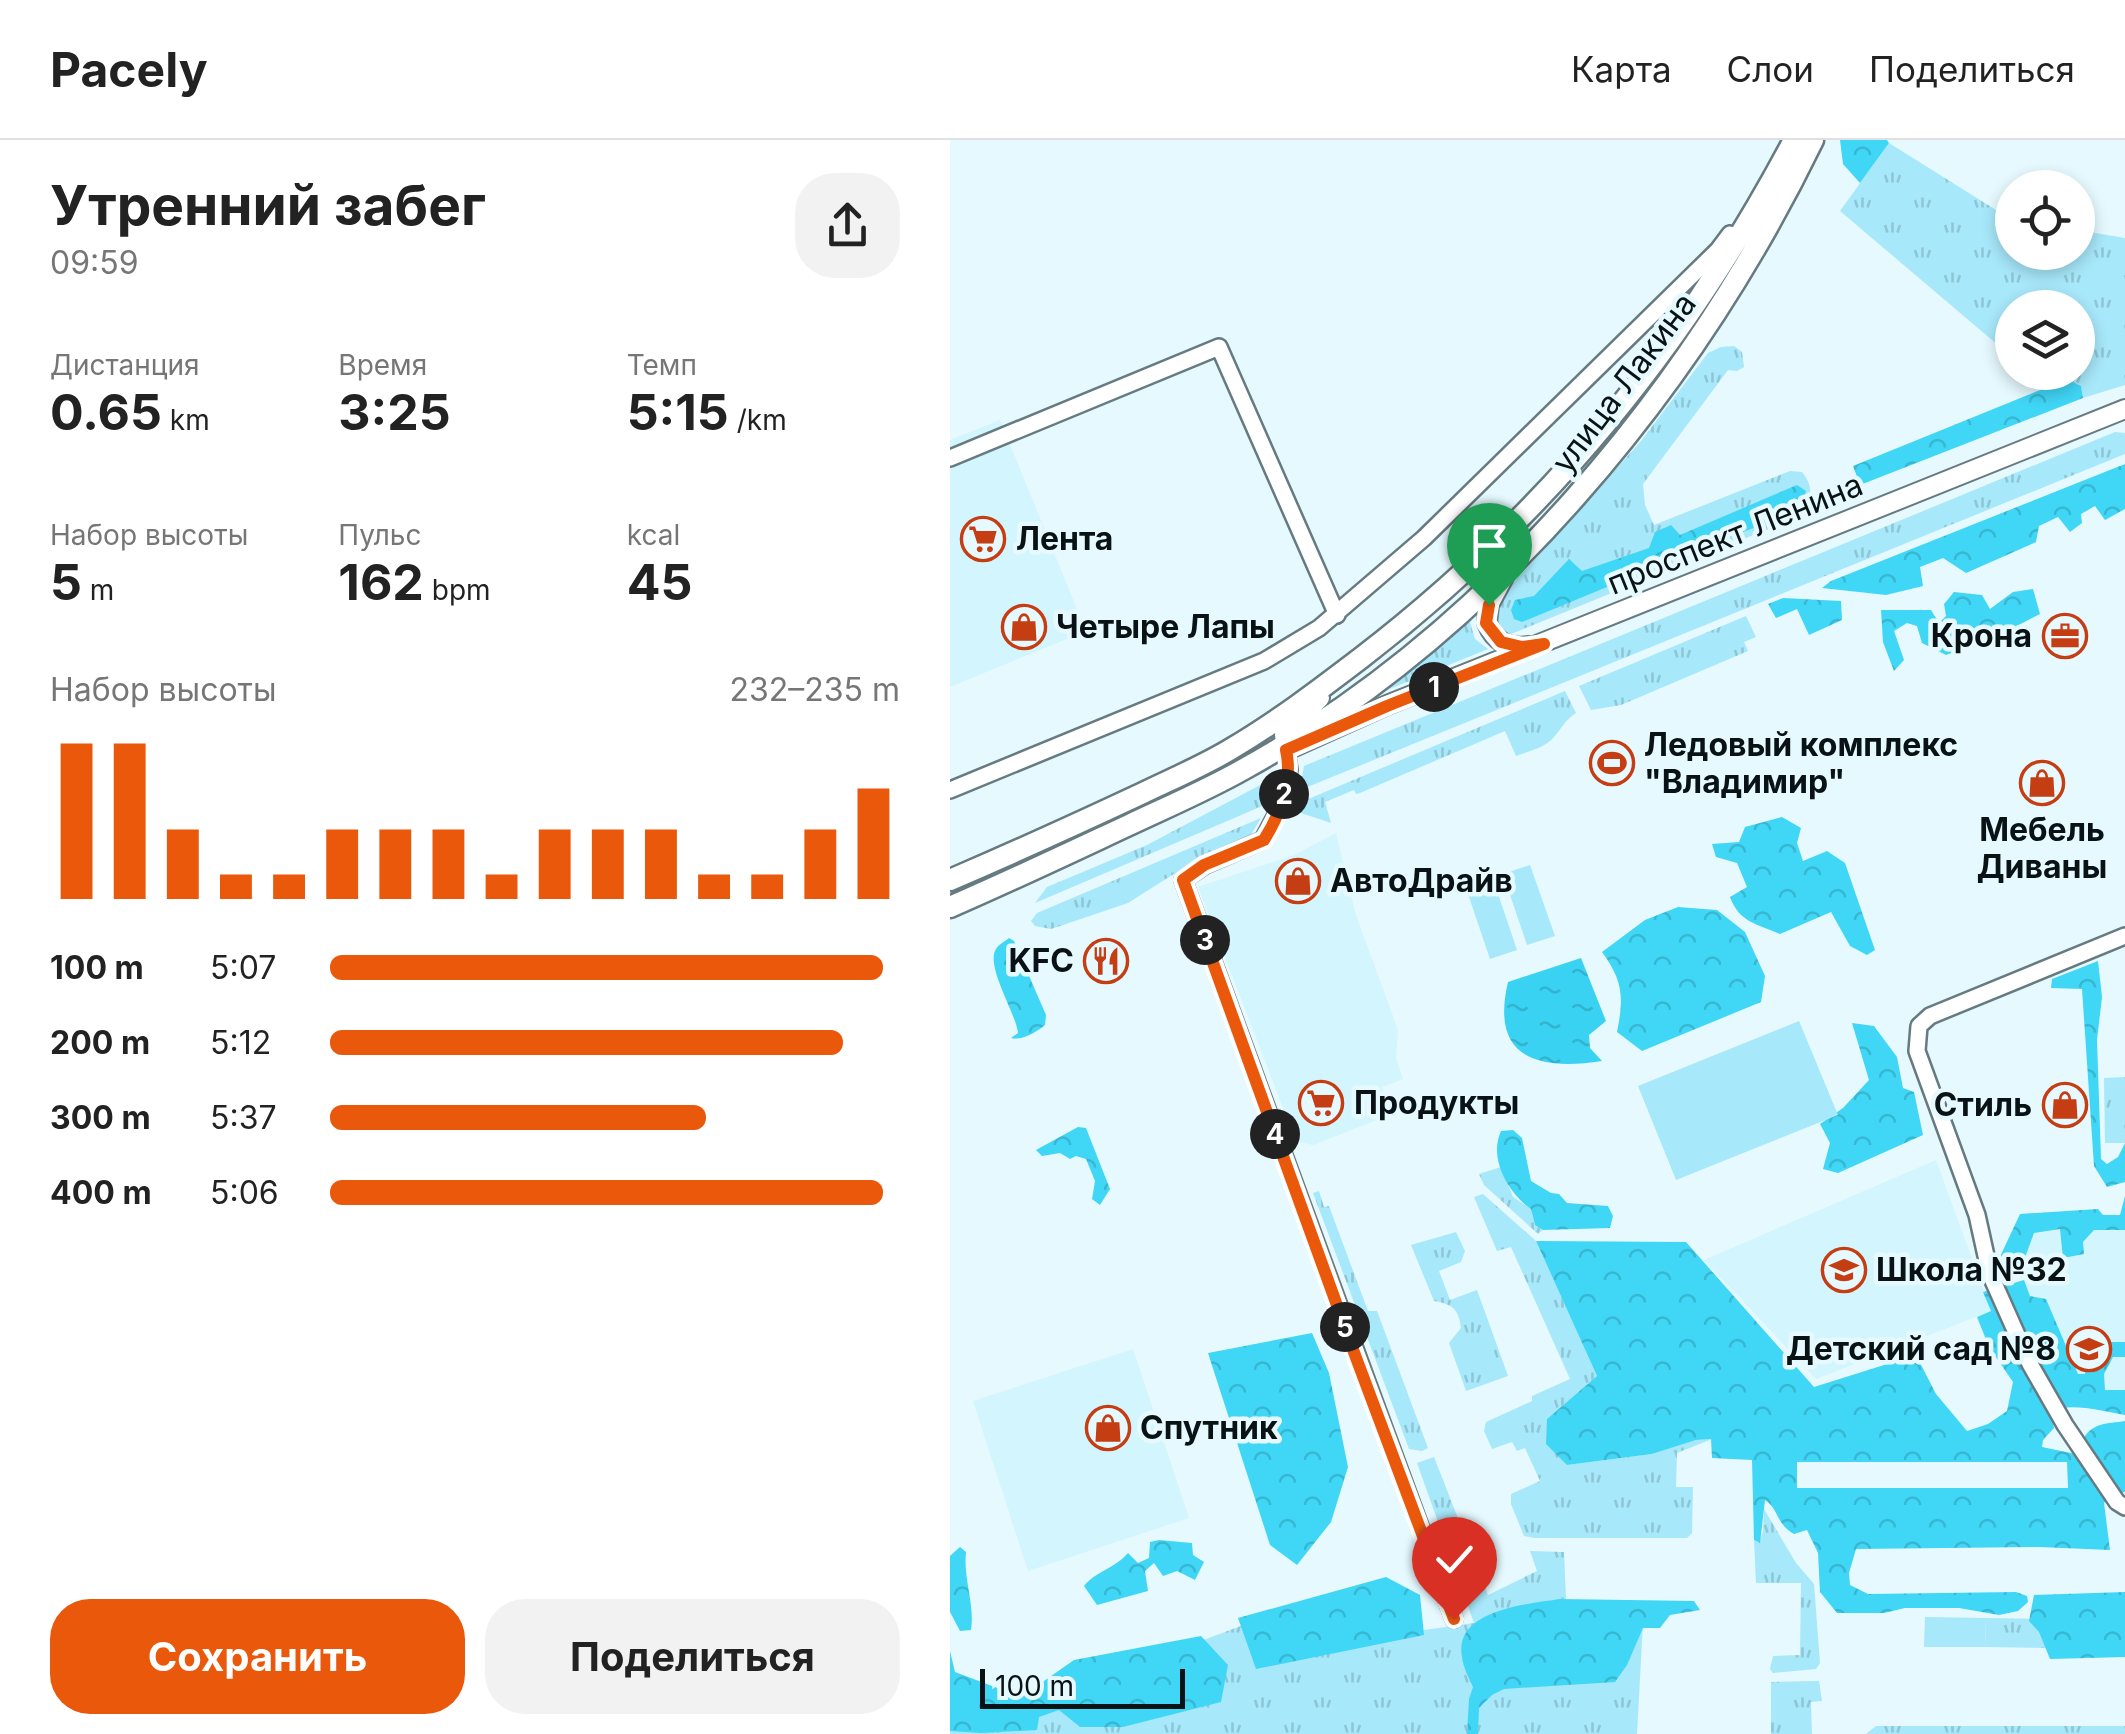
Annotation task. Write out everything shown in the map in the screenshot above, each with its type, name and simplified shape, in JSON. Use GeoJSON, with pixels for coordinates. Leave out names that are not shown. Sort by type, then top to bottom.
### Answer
{"type":"FeatureCollection","features":[{"type":"Feature","properties":{"kind":"highway","name":"улица Лакина"},"geometry":{"type":"LineString","coordinates":[[950,880],[1228,751],[1276,722],[1410,620],[1511,527],[1617,414],[1728,260],[1794,140]]}},
{"type":"Feature","properties":{"kind":"highway","name":"улица Лакина"},"geometry":{"type":"LineString","coordinates":[[950,906],[1245,769],[1310,728],[1430,639],[1509,568],[1648,409],[1725,300],[1814,140]]}},
{"type":"Feature","properties":{"kind":"main road","name":"проспект Ленина"},"geometry":{"type":"LineString","coordinates":[[1228,751],[1285,743],[1387,706],[2125,409]]}},
{"type":"Feature","properties":{"kind":"main road"},"geometry":{"type":"LineString","coordinates":[[1509,568],[1489,605],[1486,623],[1490,631],[1510,646],[1544,644]]}},
{"type":"Feature","properties":{"kind":"main road"},"geometry":{"type":"LineString","coordinates":[[1364,656],[1352,680],[1354,696],[1363,707],[1387,706]]}},
{"type":"Feature","properties":{"kind":"main road"},"geometry":{"type":"LineString","coordinates":[[1285,743],[1364,656]]}},
{"type":"Feature","properties":{"kind":"main road","name":"проспект Ленина"},"geometry":{"type":"LineString","coordinates":[[1310,728],[1368,713]]}},
{"type":"Feature","properties":{"kind":"street"},"geometry":{"type":"LineString","coordinates":[[950,790],[1264,661],[1337,615],[1424,538],[1718,250],[1775,175]]}},
{"type":"Feature","properties":{"kind":"street"},"geometry":{"type":"LineString","coordinates":[[950,458],[1219,347],[1337,615]]}},
{"type":"Feature","properties":{"kind":"street"},"geometry":{"type":"LineString","coordinates":[[1285,743],[1289,770],[1282,804],[1264,840],[1204,865],[1183,880],[1454,1619]]}},
{"type":"Feature","properties":{"kind":"street"},"geometry":{"type":"LineString","coordinates":[[2125,936],[1930,1016],[1919,1026],[1917,1051],[1977,1215],[1988,1270],[2022,1346],[2080,1448],[2117,1502],[2125,1507]]}},
{"type":"Feature","properties":{"kind":"shaded area"},"geometry":{"type":"Polygon","coordinates":[[[1000,420],[1086,631],[950,687],[950,440],[1000,420]]]}},
{"type":"Feature","properties":{"kind":"shaded area"},"geometry":{"type":"Polygon","coordinates":[[[1336,833],[1356,915],[1398,1030],[1396,1058],[1403,1079],[1382,1087],[1386,1102],[1382,1118],[1313,1145],[1300,1142],[1292,1131],[1198,887],[1294,855],[1336,833]]]}},
{"type":"Feature","properties":{"kind":"shaded area","name":"Школа №32"},"geometry":{"type":"Polygon","coordinates":[[[1936,1160],[1991,1311],[1816,1379],[1704,1260],[1936,1160]]]}},
{"type":"Feature","properties":{"kind":"shaded area","name":"Детский сад №8"},"geometry":{"type":"Polygon","coordinates":[[[2125,1215],[2125,1401],[2075,1401],[2020,1271],[2039,1218],[2125,1215]]]}},
{"type":"Feature","properties":{"kind":"shaded area"},"geometry":{"type":"Polygon","coordinates":[[[1133,1349],[1189,1518],[1028,1571],[973,1401],[1133,1349]]]}},
{"type":"Feature","properties":{"kind":"green space"},"geometry":{"type":"Polygon","coordinates":[[[1840,140],[1889,143],[1860,183],[1843,164],[1840,140]]]}},
{"type":"Feature","properties":{"kind":"green space"},"geometry":{"type":"Polygon","coordinates":[[[1889,143],[1995,209],[1995,270],[2095,270],[2095,233],[2125,238],[2125,385],[2083,398],[2082,390],[2095,390],[2095,290],[1995,290],[1995,343],[1840,211],[1889,143]]]}},
{"type":"Feature","properties":{"kind":"green space"},"geometry":{"type":"Polygon","coordinates":[[[1734,346],[1742,352],[1744,367],[1728,370],[1643,484],[1645,505],[1654,525],[1790,471],[1802,472],[1809,483],[1810,500],[1800,516],[1511,634],[1496,629],[1494,613],[1508,589],[1641,441],[1708,353],[1734,346]]]}},
{"type":"Feature","properties":{"kind":"green space"},"geometry":{"type":"Polygon","coordinates":[[[2040,390],[2082,390],[2083,398],[1860,485],[1853,466],[2040,390]]]}},
{"type":"Feature","properties":{"kind":"green space"},"geometry":{"type":"Polygon","coordinates":[[[2115,432],[2125,433],[2125,454],[1300,790],[1304,766],[2115,432]]]}},
{"type":"Feature","properties":{"kind":"green space"},"geometry":{"type":"Polygon","coordinates":[[[2125,464],[2125,509],[2105,520],[2095,506],[2081,514],[2082,523],[2070,532],[2058,517],[2039,526],[2036,542],[1966,573],[1943,558],[1920,567],[1923,586],[1886,595],[1822,588],[1831,581],[2125,464]]]}},
{"type":"Feature","properties":{"kind":"green space"},"geometry":{"type":"Polygon","coordinates":[[[1797,485],[1806,491],[1800,510],[1712,544],[1698,541],[1655,560],[1636,575],[1522,622],[1514,619],[1511,610],[1515,600],[1534,596],[1569,559],[1582,571],[1649,548],[1655,532],[1671,525],[1680,535],[1797,485]]]}},
{"type":"Feature","properties":{"kind":"green space"},"geometry":{"type":"Polygon","coordinates":[[[2033,589],[2040,614],[1946,655],[1922,643],[1917,626],[1907,623],[1894,631],[1904,660],[1894,671],[1883,642],[1881,610],[1931,610],[1939,623],[1946,616],[1944,604],[1954,592],[1982,595],[1990,609],[2013,592],[2033,589]]]}},
{"type":"Feature","properties":{"kind":"green space"},"geometry":{"type":"Polygon","coordinates":[[[1783,598],[1841,601],[1842,620],[1809,635],[1797,609],[1776,618],[1768,604],[1783,598]]]}},
{"type":"Feature","properties":{"kind":"green space"},"geometry":{"type":"Polygon","coordinates":[[[1746,616],[1756,637],[1744,642],[1748,651],[1621,705],[1591,710],[1579,686],[1746,616]]]}},
{"type":"Feature","properties":{"kind":"green space"},"geometry":{"type":"Polygon","coordinates":[[[1469,619],[1475,639],[1488,649],[1387,690],[1469,619]]]}},
{"type":"Feature","properties":{"kind":"green space"},"geometry":{"type":"Polygon","coordinates":[[[1565,691],[1576,713],[1550,741],[1536,749],[1516,756],[1505,731],[1360,793],[1354,790],[1325,802],[1331,823],[1298,812],[1294,805],[1565,691]]]}},
{"type":"Feature","properties":{"kind":"green space"},"geometry":{"type":"Polygon","coordinates":[[[1266,782],[1270,791],[1260,807],[1035,903],[1047,887],[1147,845],[1266,782]]]}},
{"type":"Feature","properties":{"kind":"green space"},"geometry":{"type":"Polygon","coordinates":[[[1782,817],[1801,828],[1797,843],[1803,861],[1827,851],[1845,863],[1875,950],[1867,955],[1850,946],[1831,912],[1780,934],[1738,912],[1730,897],[1747,887],[1737,863],[1716,857],[1712,844],[1739,842],[1745,827],[1782,817]]]}},
{"type":"Feature","properties":{"kind":"green space"},"geometry":{"type":"Polygon","coordinates":[[[1261,818],[1249,838],[1188,865],[1128,903],[1051,929],[1035,926],[1031,921],[1037,913],[1261,818]]]}},
{"type":"Feature","properties":{"kind":"green space"},"geometry":{"type":"Polygon","coordinates":[[[1530,865],[1555,936],[1527,945],[1503,874],[1530,865]]]}},
{"type":"Feature","properties":{"kind":"green space"},"geometry":{"type":"Polygon","coordinates":[[[1493,879],[1517,950],[1490,959],[1466,888],[1493,879]]]}},
{"type":"Feature","properties":{"kind":"green space"},"geometry":{"type":"Polygon","coordinates":[[[1678,907],[1717,910],[1745,932],[1765,976],[1761,1002],[1642,1051],[1617,1032],[1620,990],[1602,952],[1645,920],[1678,907]]]}},
{"type":"Feature","properties":{"kind":"green space"},"geometry":{"type":"Polygon","coordinates":[[[1009,938],[1014,941],[1046,1015],[1042,1028],[1015,1039],[1011,1038],[1018,1033],[1016,1024],[994,957],[997,947],[1009,938]]]}},
{"type":"Feature","properties":{"kind":"green space"},"geometry":{"type":"Polygon","coordinates":[[[2098,961],[2102,997],[2097,1040],[2101,1159],[2107,1164],[2118,1157],[2125,1143],[2125,1182],[2107,1187],[2094,1166],[2082,989],[2051,988],[2052,979],[2098,961]]]}},
{"type":"Feature","properties":{"kind":"green space"},"geometry":{"type":"Polygon","coordinates":[[[1799,1021],[1838,1115],[1676,1180],[1638,1086],[1799,1021]]]}},
{"type":"Feature","properties":{"kind":"green space"},"geometry":{"type":"Polygon","coordinates":[[[1852,1023],[1874,1026],[1897,1057],[1903,1088],[1914,1092],[1923,1135],[1838,1173],[1823,1169],[1830,1143],[1820,1124],[1843,1108],[1869,1080],[1852,1023]]]}},
{"type":"Feature","properties":{"kind":"green space"},"geometry":{"type":"Polygon","coordinates":[[[2125,1077],[2125,1143],[2105,1143],[2104,1078],[2125,1077]]]}},
{"type":"Feature","properties":{"kind":"green space"},"geometry":{"type":"Polygon","coordinates":[[[1078,1127],[1086,1128],[1110,1189],[1100,1205],[1092,1199],[1095,1181],[1086,1159],[1070,1159],[1060,1153],[1042,1156],[1036,1150],[1078,1127]]]}},
{"type":"Feature","properties":{"kind":"green space"},"geometry":{"type":"Polygon","coordinates":[[[1513,1130],[1522,1138],[1531,1181],[1559,1194],[1567,1203],[1608,1206],[1613,1216],[1610,1228],[1543,1230],[1535,1225],[1531,1209],[1508,1185],[1499,1164],[1501,1131],[1513,1130]]]}},
{"type":"Feature","properties":{"kind":"green space"},"geometry":{"type":"Polygon","coordinates":[[[1501,1167],[1513,1197],[1531,1209],[1535,1225],[1543,1230],[1538,1234],[1484,1185],[1479,1174],[1501,1167]]]}},
{"type":"Feature","properties":{"kind":"green space"},"geometry":{"type":"Polygon","coordinates":[[[1319,1191],[1324,1207],[1329,1206],[1368,1311],[1377,1311],[1428,1448],[1422,1451],[1409,1449],[1313,1193],[1319,1191]]]}},
{"type":"Feature","properties":{"kind":"green space"},"geometry":{"type":"Polygon","coordinates":[[[1483,1194],[1536,1241],[1597,1376],[1547,1419],[1567,1465],[1652,1454],[1712,1439],[1677,1453],[1676,1487],[1693,1487],[1692,1533],[1687,1538],[1524,1536],[1511,1494],[1540,1481],[1525,1448],[1517,1451],[1512,1442],[1492,1449],[1484,1431],[1486,1422],[1570,1379],[1511,1247],[1497,1251],[1474,1197],[1483,1194]]]}},
{"type":"Feature","properties":{"kind":"green space"},"geometry":{"type":"Polygon","coordinates":[[[2125,1196],[2125,1230],[2094,1230],[2083,1242],[2084,1254],[2063,1258],[2060,1229],[2034,1233],[2023,1263],[1998,1261],[2020,1214],[2098,1209],[2103,1215],[2120,1215],[2125,1196]]]}},
{"type":"Feature","properties":{"kind":"green space"},"geometry":{"type":"Polygon","coordinates":[[[1456,1232],[1465,1251],[1461,1262],[1439,1271],[1450,1300],[1477,1290],[1508,1376],[1466,1391],[1449,1343],[1461,1328],[1458,1316],[1450,1306],[1434,1301],[1411,1245],[1456,1232]]]}},
{"type":"Feature","properties":{"kind":"green space"},"geometry":{"type":"Polygon","coordinates":[[[1536,1241],[1686,1242],[1814,1387],[1916,1355],[1936,1394],[1967,1431],[1988,1424],[2007,1411],[2013,1382],[1989,1347],[1977,1317],[1991,1311],[1983,1292],[2024,1280],[2030,1296],[2046,1299],[2078,1374],[2085,1374],[2087,1342],[2125,1342],[2125,1357],[2113,1357],[2104,1374],[2105,1390],[2125,1390],[2125,1415],[2077,1407],[2051,1411],[2054,1428],[2042,1447],[2090,1457],[2083,1439],[2087,1433],[2101,1425],[2125,1421],[2125,1492],[2107,1497],[2104,1503],[2110,1550],[1856,1549],[1850,1585],[1868,1594],[2016,1592],[2027,1596],[2028,1602],[2018,1611],[1999,1615],[1959,1608],[1837,1613],[1820,1592],[1818,1553],[1807,1530],[1794,1534],[1788,1530],[1765,1500],[1760,1543],[1754,1540],[1752,1460],[1712,1458],[1711,1439],[1652,1454],[1567,1465],[1546,1444],[1547,1419],[1597,1376],[1536,1241]],[[1797,1462],[1797,1488],[2068,1488],[2067,1462],[1797,1462]]]}},
{"type":"Feature","properties":{"kind":"green space"},"geometry":{"type":"Polygon","coordinates":[[[1312,1333],[1329,1373],[1348,1467],[1331,1522],[1297,1565],[1270,1545],[1208,1353],[1312,1333]]]}},
{"type":"Feature","properties":{"kind":"green space"},"geometry":{"type":"Polygon","coordinates":[[[1434,1457],[1488,1595],[1537,1571],[1530,1551],[1564,1552],[1566,1599],[1560,1599],[1643,1622],[1637,1734],[950,1734],[950,1713],[1076,1688],[1283,1610],[1410,1632],[1474,1623],[1417,1463],[1434,1457]]]}},
{"type":"Feature","properties":{"kind":"green space"},"geometry":{"type":"Polygon","coordinates":[[[1764,1509],[1796,1563],[1814,1584],[1820,1663],[1816,1669],[1773,1673],[1770,1669],[1773,1656],[1800,1655],[1801,1583],[1756,1583],[1754,1540],[1759,1543],[1764,1509]]]}},
{"type":"Feature","properties":{"kind":"green space"},"geometry":{"type":"Polygon","coordinates":[[[1150,1542],[1192,1543],[1193,1555],[1204,1562],[1195,1580],[1177,1571],[1163,1576],[1154,1563],[1145,1571],[1148,1591],[1097,1605],[1084,1586],[1128,1553],[1138,1563],[1149,1558],[1150,1542]]]}},
{"type":"Feature","properties":{"kind":"green space"},"geometry":{"type":"Polygon","coordinates":[[[960,1547],[966,1552],[972,1620],[971,1630],[960,1631],[950,1612],[950,1556],[960,1547]]]}},
{"type":"Feature","properties":{"kind":"green space"},"geometry":{"type":"Polygon","coordinates":[[[1386,1577],[1420,1595],[1424,1635],[1256,1669],[1238,1618],[1386,1577]]]}},
{"type":"Feature","properties":{"kind":"green space"},"geometry":{"type":"Polygon","coordinates":[[[2125,1592],[2125,1657],[2050,1659],[2039,1632],[2029,1621],[2034,1595],[2125,1592]]]}},
{"type":"Feature","properties":{"kind":"green space"},"geometry":{"type":"Polygon","coordinates":[[[1560,1599],[1694,1601],[1700,1610],[1670,1615],[1660,1628],[1643,1628],[1615,1682],[1504,1689],[1479,1708],[1478,1734],[1467,1734],[1473,1687],[1462,1657],[1462,1641],[1469,1628],[1496,1612],[1560,1599]]]}},
{"type":"Feature","properties":{"kind":"green space"},"geometry":{"type":"Polygon","coordinates":[[[1925,1617],[1986,1618],[1985,1647],[1924,1647],[1925,1617]]]}},
{"type":"Feature","properties":{"kind":"green space"},"geometry":{"type":"Polygon","coordinates":[[[1986,1618],[2047,1619],[2046,1648],[1985,1647],[1986,1618]]]}},
{"type":"Feature","properties":{"kind":"green space"},"geometry":{"type":"Polygon","coordinates":[[[1201,1636],[1228,1665],[1221,1702],[1123,1727],[1080,1727],[1059,1710],[1039,1717],[1037,1730],[950,1731],[950,1651],[955,1672],[1021,1697],[1074,1660],[1201,1636]]]}},
{"type":"Feature","properties":{"kind":"green space"},"geometry":{"type":"Polygon","coordinates":[[[1819,1681],[1822,1701],[1811,1702],[1812,1734],[1771,1734],[1771,1682],[1819,1681]]]}},
{"type":"Feature","properties":{"kind":"green space"},"geometry":{"type":"Polygon","coordinates":[[[1876,1726],[2125,1726],[2125,1734],[1866,1734],[1876,1726]]]}},
{"type":"Feature","properties":{"kind":"water"},"geometry":{"type":"Polygon","coordinates":[[[1581,958],[1606,1021],[1589,1035],[1590,1048],[1602,1061],[1557,1064],[1524,1054],[1506,1028],[1508,982],[1581,958]]]}},
{"type":"Feature","properties":{"kind":"place","name":"Лента"},"geometry":{"type":"Point","coordinates":[983,539]}},
{"type":"Feature","properties":{"kind":"place","name":"Четыре Лапы"},"geometry":{"type":"Point","coordinates":[1024,627]}},
{"type":"Feature","properties":{"kind":"place","name":"Крона"},"geometry":{"type":"Point","coordinates":[2065,636]}},
{"type":"Feature","properties":{"kind":"place","name":"Ледовый комплекс \"Владимир\""},"geometry":{"type":"Point","coordinates":[1612,763]}},
{"type":"Feature","properties":{"kind":"place","name":"Мебель Диваны"},"geometry":{"type":"Point","coordinates":[2042,783]}},
{"type":"Feature","properties":{"kind":"place","name":"АвтоДрайв"},"geometry":{"type":"Point","coordinates":[1298,881]}},
{"type":"Feature","properties":{"kind":"place","name":"KFC"},"geometry":{"type":"Point","coordinates":[1106,961]}},
{"type":"Feature","properties":{"kind":"place","name":"Продукты"},"geometry":{"type":"Point","coordinates":[1321,1103]}},
{"type":"Feature","properties":{"kind":"place","name":"Стиль"},"geometry":{"type":"Point","coordinates":[2065,1105]}},
{"type":"Feature","properties":{"kind":"place","name":"Школа №32"},"geometry":{"type":"Point","coordinates":[1844,1270]}},
{"type":"Feature","properties":{"kind":"place","name":"Детский сад №8"},"geometry":{"type":"Point","coordinates":[2089,1349]}},
{"type":"Feature","properties":{"kind":"place","name":"Спутник"},"geometry":{"type":"Point","coordinates":[1108,1428]}},
{"type":"Feature","properties":{"kind":"route"},"geometry":{"type":"LineString","coordinates":[[1454,1619],[1183,880],[1204,865],[1264,840],[1282,804],[1289,770],[1286,750],[1544,644],[1522,647],[1501,642],[1486,623],[1489,605]]}}]}
